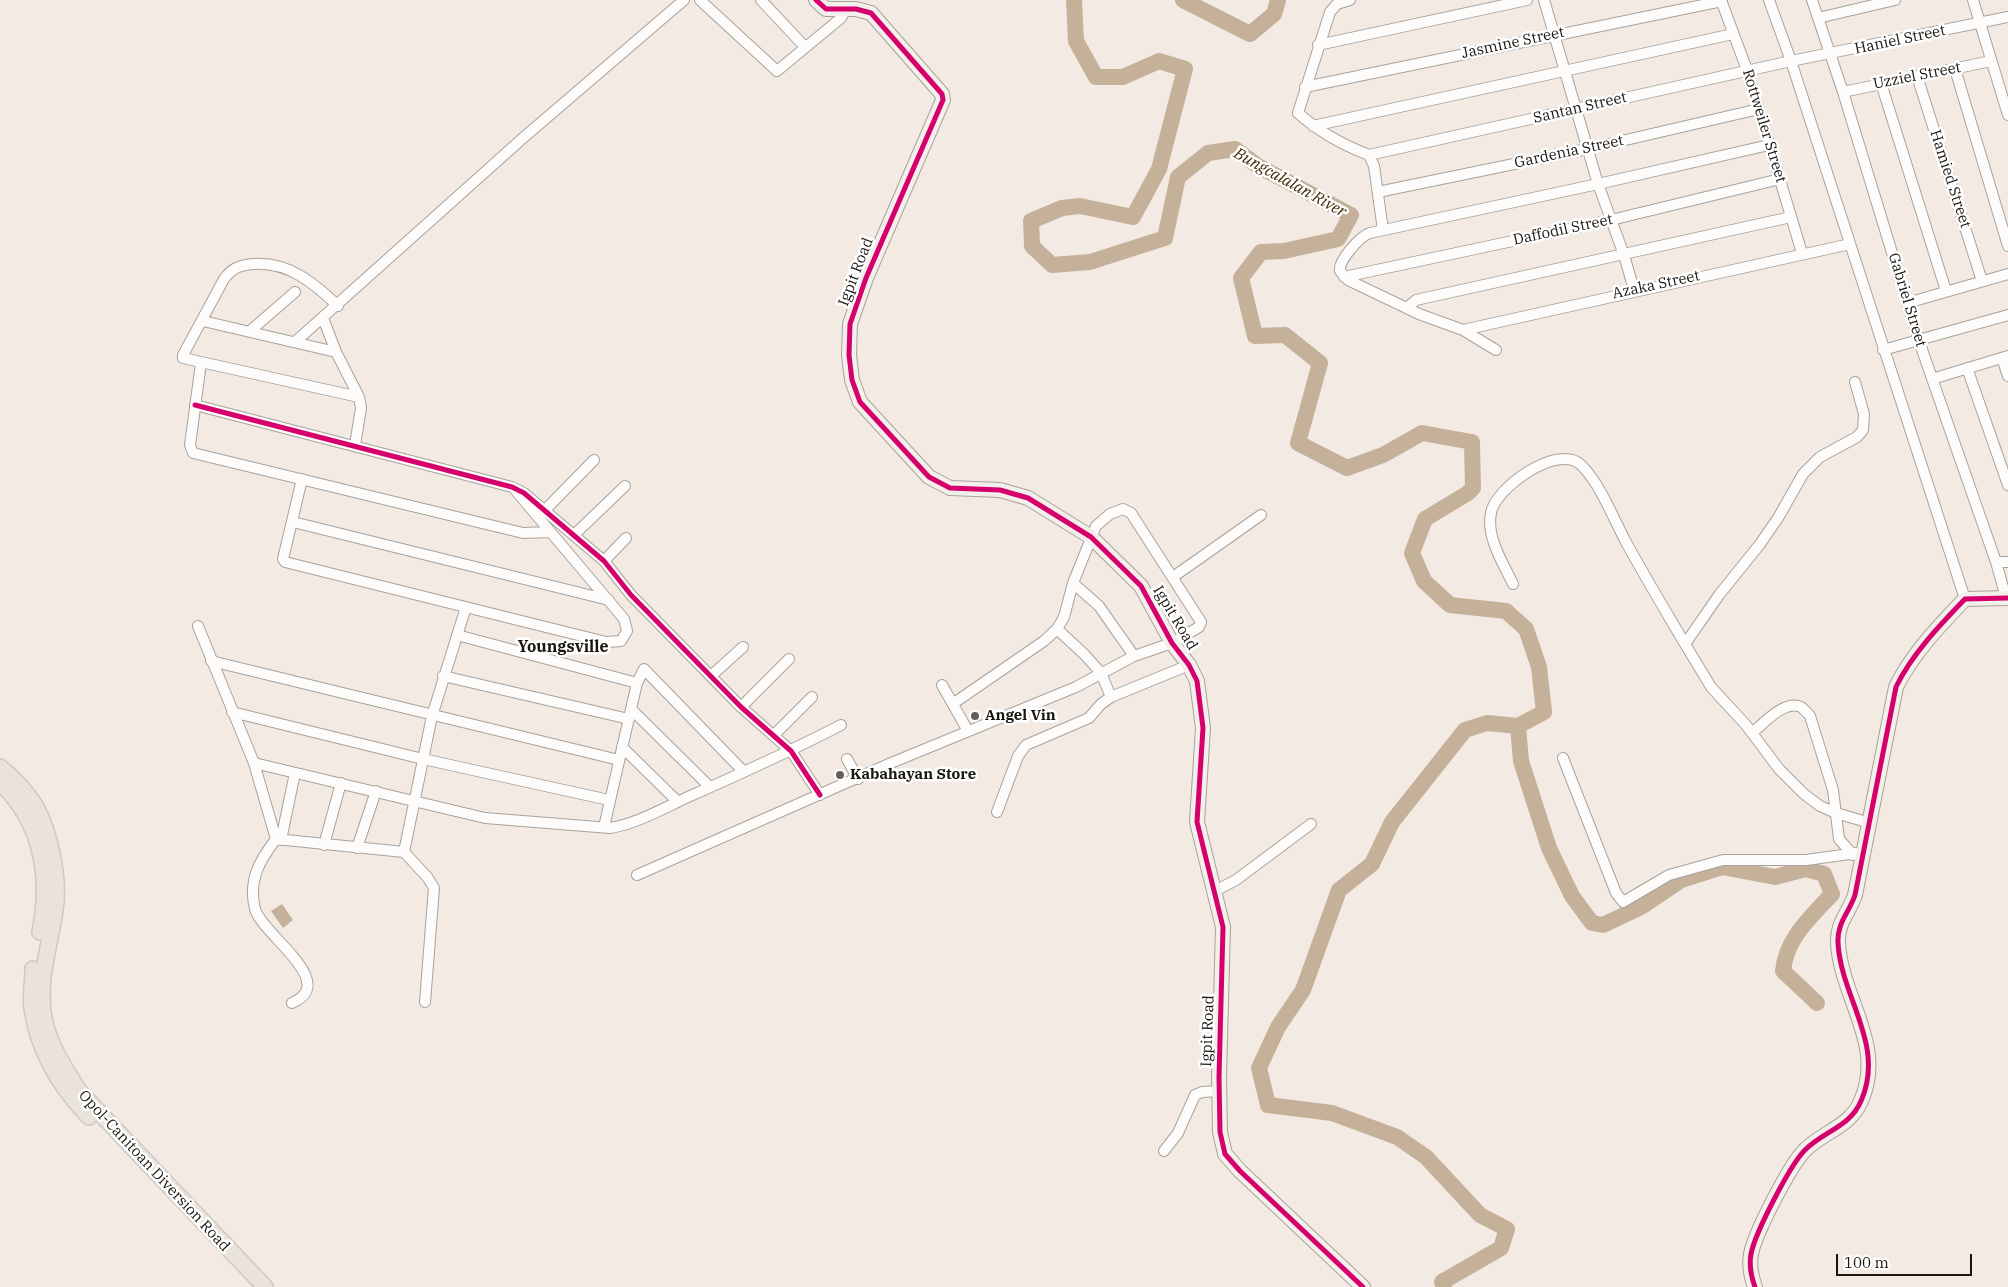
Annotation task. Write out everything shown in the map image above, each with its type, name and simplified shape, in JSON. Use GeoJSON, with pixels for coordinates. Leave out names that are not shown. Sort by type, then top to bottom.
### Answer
{"type":"FeatureCollection","features":[{"type":"Feature","properties":{"kind":"main road","name":"Opol-Canitoan Diversion Road"},"geometry":{"type":"LineString","coordinates":[[0,768],[29,795],[50,841],[56,884],[55,909],[42,970],[43,1011],[48,1036],[59,1059],[79,1091],[265,1287]]}},
{"type":"Feature","properties":{"kind":"main road","name":"Opol-Canitoan Diversion Road"},"geometry":{"type":"LineString","coordinates":[[0,782],[20,804],[35,832],[42,855],[45,878],[44,909],[34,967],[32,1007],[49,1064],[70,1097],[251,1287]]}},
{"type":"Feature","properties":{"kind":"street"},"geometry":{"type":"LineString","coordinates":[[295,342],[338,306],[524,138],[684,0]]}},
{"type":"Feature","properties":{"kind":"street"},"geometry":{"type":"LineString","coordinates":[[700,0],[776,71],[842,18],[845,10],[826,9],[816,0]]}},
{"type":"Feature","properties":{"kind":"street"},"geometry":{"type":"LineString","coordinates":[[762,0],[805,47]]}},
{"type":"Feature","properties":{"kind":"street"},"geometry":{"type":"LineString","coordinates":[[1318,45],[1527,0]]}},
{"type":"Feature","properties":{"kind":"street"},"geometry":{"type":"LineString","coordinates":[[1544,0],[1587,149],[1624,255],[1634,290]]}},
{"type":"Feature","properties":{"kind":"street","name":"Jasmine Street"},"geometry":{"type":"LineString","coordinates":[[1305,87],[1721,0]]}},
{"type":"Feature","properties":{"kind":"street","name":"Rottweiler Street"},"geometry":{"type":"LineString","coordinates":[[1721,0],[1747,70],[1802,253]]}},
{"type":"Feature","properties":{"kind":"street"},"geometry":{"type":"LineString","coordinates":[[1768,0],[1791,60],[1883,350],[1965,599]]}},
{"type":"Feature","properties":{"kind":"street","name":"Gabriel Street"},"geometry":{"type":"LineString","coordinates":[[1812,0],[1843,92],[1919,341],[2007,598]]}},
{"type":"Feature","properties":{"kind":"street"},"geometry":{"type":"LineString","coordinates":[[1818,18],[1853,4],[1894,0]]}},
{"type":"Feature","properties":{"kind":"street"},"geometry":{"type":"LineString","coordinates":[[1973,0],[2008,115]]}},
{"type":"Feature","properties":{"kind":"street"},"geometry":{"type":"LineString","coordinates":[[1341,2],[1330,12],[1298,113],[1314,126],[1343,144],[1369,155],[1373,161],[1383,230]]}},
{"type":"Feature","properties":{"kind":"street","name":"Igpit Road"},"geometry":{"type":"LineString","coordinates":[[845,10],[862,10],[875,17],[942,94],[943,100],[873,262],[850,324],[849,355],[852,380],[860,402],[929,477],[940,484],[950,488],[1000,490],[1028,498],[1091,537],[1141,586],[1172,643],[1189,665],[1197,681],[1203,728],[1196,822],[1221,913],[1224,942],[1219,1090],[1220,1132],[1225,1154],[1240,1171],[1363,1287]]}},
{"type":"Feature","properties":{"kind":"street","name":"Haniel Street"},"geometry":{"type":"LineString","coordinates":[[1791,60],[1830,54],[2008,17]]}},
{"type":"Feature","properties":{"kind":"street"},"geometry":{"type":"LineString","coordinates":[[1314,126],[1733,34]]}},
{"type":"Feature","properties":{"kind":"street","name":"Santan Street"},"geometry":{"type":"LineString","coordinates":[[1369,155],[1791,60]]}},
{"type":"Feature","properties":{"kind":"street","name":"Uzziel Street"},"geometry":{"type":"LineString","coordinates":[[1843,92],[1992,62]]}},
{"type":"Feature","properties":{"kind":"street"},"geometry":{"type":"LineString","coordinates":[[1955,69],[2008,246]]}},
{"type":"Feature","properties":{"kind":"street","name":"Hamied Street"},"geometry":{"type":"LineString","coordinates":[[1917,76],[1982,281]]}},
{"type":"Feature","properties":{"kind":"street"},"geometry":{"type":"LineString","coordinates":[[1881,83],[1946,292]]}},
{"type":"Feature","properties":{"kind":"street","name":"Gardenia Street"},"geometry":{"type":"LineString","coordinates":[[1378,192],[1587,149],[1759,109]]}},
{"type":"Feature","properties":{"kind":"street"},"geometry":{"type":"LineString","coordinates":[[1496,350],[1463,330],[1419,314],[1344,277],[1339,268],[1359,239],[1365,234],[1598,184],[1769,144]]}},
{"type":"Feature","properties":{"kind":"street","name":"Daffodil Street"},"geometry":{"type":"LineString","coordinates":[[1344,277],[1611,220],[1780,179]]}},
{"type":"Feature","properties":{"kind":"street"},"geometry":{"type":"LineString","coordinates":[[1408,307],[1416,300],[1791,217]]}},
{"type":"Feature","properties":{"kind":"street","name":"Azaka Street"},"geometry":{"type":"LineString","coordinates":[[1463,330],[1634,290],[1850,244]]}},
{"type":"Feature","properties":{"kind":"street"},"geometry":{"type":"LineString","coordinates":[[338,306],[302,277],[280,265],[241,265],[224,279],[183,355],[186,360],[359,398]]}},
{"type":"Feature","properties":{"kind":"street"},"geometry":{"type":"LineString","coordinates":[[1907,303],[2008,274]]}},
{"type":"Feature","properties":{"kind":"street"},"geometry":{"type":"LineString","coordinates":[[250,331],[295,292]]}},
{"type":"Feature","properties":{"kind":"street"},"geometry":{"type":"LineString","coordinates":[[1883,350],[2008,315]]}},
{"type":"Feature","properties":{"kind":"street"},"geometry":{"type":"LineString","coordinates":[[323,318],[336,352],[359,398],[361,408],[355,445]]}},
{"type":"Feature","properties":{"kind":"street"},"geometry":{"type":"LineString","coordinates":[[203,321],[336,352]]}},
{"type":"Feature","properties":{"kind":"street"},"geometry":{"type":"LineString","coordinates":[[1932,379],[2005,357],[2008,376]]}},
{"type":"Feature","properties":{"kind":"street"},"geometry":{"type":"LineString","coordinates":[[201,363],[190,445],[193,453],[523,533],[550,532]]}},
{"type":"Feature","properties":{"kind":"street"},"geometry":{"type":"LineString","coordinates":[[1967,368],[2008,485]]}},
{"type":"Feature","properties":{"kind":"street"},"geometry":{"type":"LineString","coordinates":[[1685,644],[1699,621],[1765,538],[1803,474],[1820,457],[1857,436],[1863,430],[1864,414],[1855,382]]}},
{"type":"Feature","properties":{"kind":"street"},"geometry":{"type":"LineString","coordinates":[[195,405],[512,487],[546,510],[604,561],[631,595],[741,707],[791,752],[820,795]]}},
{"type":"Feature","properties":{"kind":"street"},"geometry":{"type":"LineString","coordinates":[[546,510],[594,460]]}},
{"type":"Feature","properties":{"kind":"street"},"geometry":{"type":"LineString","coordinates":[[1513,584],[1493,541],[1490,514],[1496,498],[1512,483],[1550,460],[1574,460],[1593,482],[1633,556],[1711,687],[1752,733],[1779,769],[1804,794],[1820,806],[1870,824]]}},
{"type":"Feature","properties":{"kind":"street"},"geometry":{"type":"LineString","coordinates":[[302,479],[283,559],[285,562],[616,643],[625,637],[626,625],[624,619],[512,487]]}},
{"type":"Feature","properties":{"kind":"street"},"geometry":{"type":"LineString","coordinates":[[575,534],[625,486]]}},
{"type":"Feature","properties":{"kind":"street"},"geometry":{"type":"LineString","coordinates":[[637,875],[891,763],[1076,687],[1134,656],[1172,643],[1199,627],[1201,622],[1128,510],[1122,509],[1099,521],[1073,582],[1064,617],[1057,629],[1044,641],[954,703]]}},
{"type":"Feature","properties":{"kind":"street"},"geometry":{"type":"LineString","coordinates":[[1172,577],[1261,515]]}},
{"type":"Feature","properties":{"kind":"street"},"geometry":{"type":"LineString","coordinates":[[293,522],[609,600]]}},
{"type":"Feature","properties":{"kind":"street"},"geometry":{"type":"LineString","coordinates":[[604,561],[626,538]]}},
{"type":"Feature","properties":{"kind":"street"},"geometry":{"type":"LineString","coordinates":[[1996,562],[2008,562]]}},
{"type":"Feature","properties":{"kind":"street"},"geometry":{"type":"LineString","coordinates":[[1073,582],[1099,606],[1134,656]]}},
{"type":"Feature","properties":{"kind":"street"},"geometry":{"type":"LineString","coordinates":[[1755,1287],[1750,1265],[1752,1248],[1790,1171],[1806,1149],[1845,1124],[1856,1113],[1870,1069],[1868,1048],[1851,997],[1838,942],[1841,919],[1852,903],[1855,894],[1858,854],[1870,824],[1896,686],[1909,666],[1965,599],[2007,598]]}},
{"type":"Feature","properties":{"kind":"street"},"geometry":{"type":"LineString","coordinates":[[404,852],[432,716],[466,607]]}},
{"type":"Feature","properties":{"kind":"street"},"geometry":{"type":"LineString","coordinates":[[198,626],[211,662],[254,763],[279,839]]}},
{"type":"Feature","properties":{"kind":"street"},"geometry":{"type":"LineString","coordinates":[[1057,629],[1101,673],[1111,697]]}},
{"type":"Feature","properties":{"kind":"street"},"geometry":{"type":"LineString","coordinates":[[457,635],[637,683]]}},
{"type":"Feature","properties":{"kind":"street"},"geometry":{"type":"LineString","coordinates":[[711,676],[743,647]]}},
{"type":"Feature","properties":{"kind":"street"},"geometry":{"type":"LineString","coordinates":[[741,707],[789,659]]}},
{"type":"Feature","properties":{"kind":"street"},"geometry":{"type":"LineString","coordinates":[[211,662],[619,760]]}},
{"type":"Feature","properties":{"kind":"street"},"geometry":{"type":"LineString","coordinates":[[997,812],[1018,756],[1026,744],[1083,721],[1111,697],[1189,665]]}},
{"type":"Feature","properties":{"kind":"street"},"geometry":{"type":"LineString","coordinates":[[604,826],[637,683],[642,670],[647,669],[744,772]]}},
{"type":"Feature","properties":{"kind":"street"},"geometry":{"type":"LineString","coordinates":[[444,676],[630,714],[710,787]]}},
{"type":"Feature","properties":{"kind":"street"},"geometry":{"type":"LineString","coordinates":[[942,685],[954,703],[968,731]]}},
{"type":"Feature","properties":{"kind":"street"},"geometry":{"type":"LineString","coordinates":[[774,735],[812,697]]}},
{"type":"Feature","properties":{"kind":"street"},"geometry":{"type":"LineString","coordinates":[[1752,733],[1772,716],[1790,706],[1801,707],[1810,716],[1833,790],[1839,839],[1858,854]]}},
{"type":"Feature","properties":{"kind":"street"},"geometry":{"type":"LineString","coordinates":[[232,712],[423,760],[609,800]]}},
{"type":"Feature","properties":{"kind":"street"},"geometry":{"type":"LineString","coordinates":[[254,763],[500,820],[618,827],[791,752],[841,725]]}},
{"type":"Feature","properties":{"kind":"street"},"geometry":{"type":"LineString","coordinates":[[622,747],[678,802]]}},
{"type":"Feature","properties":{"kind":"street"},"geometry":{"type":"LineString","coordinates":[[1562,758],[1616,893],[1623,902],[1669,875],[1723,860],[1806,860],[1858,854]]}},
{"type":"Feature","properties":{"kind":"street"},"geometry":{"type":"LineString","coordinates":[[847,759],[858,779]]}},
{"type":"Feature","properties":{"kind":"street"},"geometry":{"type":"LineString","coordinates":[[292,1003],[305,994],[308,985],[306,976],[301,965],[260,921],[253,901],[253,878],[257,869],[279,839],[294,773]]}},
{"type":"Feature","properties":{"kind":"street"},"geometry":{"type":"LineString","coordinates":[[324,845],[341,783]]}},
{"type":"Feature","properties":{"kind":"street"},"geometry":{"type":"LineString","coordinates":[[357,848],[376,791]]}},
{"type":"Feature","properties":{"kind":"street"},"geometry":{"type":"LineString","coordinates":[[1215,891],[1236,880],[1311,824]]}},
{"type":"Feature","properties":{"kind":"street"},"geometry":{"type":"LineString","coordinates":[[279,839],[404,852],[428,878],[434,888],[425,1002]]}},
{"type":"Feature","properties":{"kind":"street"},"geometry":{"type":"LineString","coordinates":[[1164,1152],[1178,1133],[1195,1095],[1202,1092],[1219,1090]]}},
{"type":"Feature","properties":{"kind":"shaded area"},"geometry":{"type":"Polygon","coordinates":[[[282,904],[293,920],[283,928],[271,911],[282,904]]]}},
{"type":"Feature","properties":{"kind":"waterway","name":"Bungcalalan River"},"geometry":{"type":"LineString","coordinates":[[1074,0],[1076,41],[1096,77],[1123,77],[1159,61],[1185,69],[1159,169],[1133,217],[1080,206],[1062,208],[1031,221],[1032,246],[1052,265],[1090,262],[1165,238],[1178,177],[1208,153],[1235,149],[1258,166],[1351,215],[1338,239],[1284,251],[1261,252],[1241,278],[1255,336],[1285,335],[1320,363],[1298,443],[1347,468],[1383,455],[1422,433],[1472,442],[1473,488],[1425,519],[1412,553],[1424,581],[1450,605],[1506,611],[1526,629],[1539,667],[1544,712],[1518,726],[1487,723],[1465,730],[1392,822],[1372,864],[1339,890],[1303,990],[1278,1027],[1259,1068],[1268,1105],[1332,1113],[1397,1137],[1426,1157],[1480,1215],[1507,1229],[1501,1248],[1442,1282],[1444,1287]]}},
{"type":"Feature","properties":{"kind":"waterway","name":"Bungcalalan River"},"geometry":{"type":"LineString","coordinates":[[1183,0],[1250,34],[1274,14],[1278,0]]}},
{"type":"Feature","properties":{"kind":"waterway"},"geometry":{"type":"LineString","coordinates":[[1518,726],[1521,761],[1549,848],[1572,896],[1592,923],[1603,925],[1641,907],[1681,880],[1722,867],[1775,877],[1806,869],[1824,874],[1832,894],[1794,938],[1785,959],[1783,971],[1817,1003]]}},
{"type":"Feature","properties":{"kind":"cycle path"},"geometry":{"type":"LineString","coordinates":[[816,0],[826,9],[856,9],[871,13],[942,94],[943,100],[866,278],[850,324],[849,355],[852,380],[860,402],[929,477],[950,488],[1000,490],[1028,498],[1091,537],[1141,586],[1172,643],[1189,665],[1197,681],[1203,728],[1197,822],[1223,927],[1219,1077],[1220,1132],[1225,1154],[1240,1171],[1363,1287]]}},
{"type":"Feature","properties":{"kind":"cycle path"},"geometry":{"type":"LineString","coordinates":[[195,405],[512,487],[524,493],[604,561],[631,595],[741,707],[791,751],[820,795]]}},
{"type":"Feature","properties":{"kind":"cycle path"},"geometry":{"type":"LineString","coordinates":[[1755,1287],[1752,1279],[1751,1254],[1759,1231],[1782,1184],[1805,1150],[1843,1123],[1856,1110],[1861,1101],[1867,1080],[1868,1060],[1866,1041],[1846,983],[1841,963],[1838,936],[1841,923],[1855,895],[1896,687],[1918,652],[1965,599],[2008,598]]}},
{"type":"Feature","properties":{"kind":"place","name":"Angel Vin"},"geometry":{"type":"Point","coordinates":[975,716]}},
{"type":"Feature","properties":{"kind":"place","name":"Kabahayan Store"},"geometry":{"type":"Point","coordinates":[840,775]}},
{"type":"Feature","properties":{"kind":"district","name":"Youngsville"},"geometry":{"type":"Point","coordinates":[563,647]}}]}
